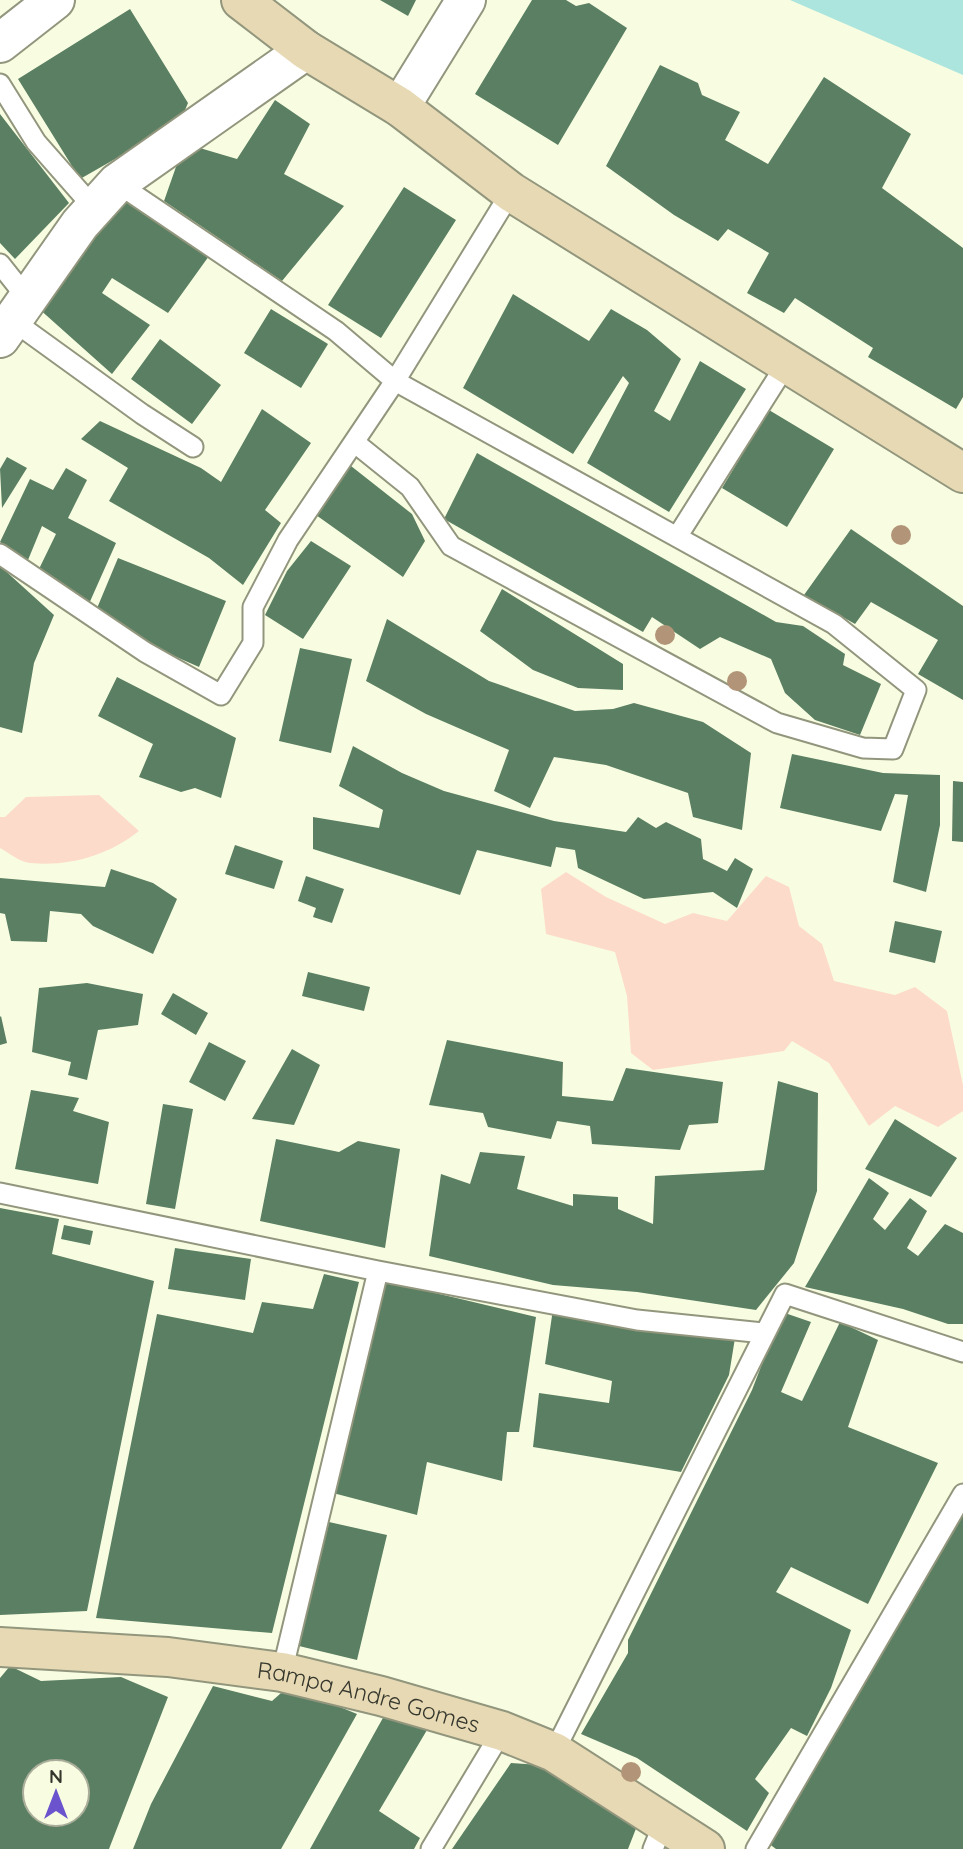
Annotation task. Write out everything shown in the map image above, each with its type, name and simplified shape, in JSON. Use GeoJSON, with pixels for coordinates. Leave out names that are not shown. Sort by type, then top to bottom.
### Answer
{"type":"FeatureCollection","features":[{"type":"Feature","properties":{"kind":"street"},"geometry":{"type":"LineString","coordinates":[[0,43],[55,0]]}},
{"type":"Feature","properties":{"kind":"street"},"geometry":{"type":"LineString","coordinates":[[241,0],[306,50],[400,107],[511,191],[963,472]]}},
{"type":"Feature","properties":{"kind":"street"},"geometry":{"type":"LineString","coordinates":[[400,107],[466,0]]}},
{"type":"Feature","properties":{"kind":"street"},"geometry":{"type":"LineString","coordinates":[[13,319],[106,196],[306,50]]}},
{"type":"Feature","properties":{"kind":"street","name":"Rampa Andre Gomes"},"geometry":{"type":"LineString","coordinates":[[0,1647],[168,1657],[282,1672],[381,1696],[502,1731],[554,1752],[658,1836],[705,1849]]}},
{"type":"Feature","properties":{"kind":"lane"},"geometry":{"type":"LineString","coordinates":[[0,84],[36,142],[106,196],[336,331],[395,381],[834,624],[916,690],[893,749],[863,748],[777,723],[451,546],[410,487],[354,442]]}},
{"type":"Feature","properties":{"kind":"lane"},"geometry":{"type":"LineString","coordinates":[[0,554],[145,652],[221,695],[253,643],[253,607],[288,540],[395,381],[511,191]]}},
{"type":"Feature","properties":{"kind":"lane"},"geometry":{"type":"LineString","coordinates":[[0,264],[13,319],[142,414],[193,447]]}},
{"type":"Feature","properties":{"kind":"lane"},"geometry":{"type":"LineString","coordinates":[[677,537],[787,363]]}},
{"type":"Feature","properties":{"kind":"lane"},"geometry":{"type":"LineString","coordinates":[[0,1193],[378,1271],[636,1320],[764,1333]]}},
{"type":"Feature","properties":{"kind":"lane"},"geometry":{"type":"LineString","coordinates":[[282,1672],[378,1271]]}},
{"type":"Feature","properties":{"kind":"lane"},"geometry":{"type":"LineString","coordinates":[[554,1752],[785,1294],[963,1352]]}},
{"type":"Feature","properties":{"kind":"lane"},"geometry":{"type":"LineString","coordinates":[[756,1849],[963,1494]]}},
{"type":"Feature","properties":{"kind":"lane"},"geometry":{"type":"LineString","coordinates":[[431,1849],[502,1731]]}},
{"type":"Feature","properties":{"kind":"shaded area"},"geometry":{"type":"Polygon","coordinates":[[[99,795],[139,831],[102,853],[59,863],[26,862],[0,848],[0,817],[5,817],[26,797],[99,795]]]}},
{"type":"Feature","properties":{"kind":"shaded area"},"geometry":{"type":"Polygon","coordinates":[[[566,872],[606,897],[665,924],[693,913],[727,921],[766,876],[789,887],[799,926],[822,944],[834,981],[895,995],[915,987],[947,1011],[963,1085],[963,1111],[938,1127],[895,1106],[869,1126],[829,1063],[792,1041],[784,1051],[653,1070],[631,1053],[627,996],[615,952],[546,934],[541,889],[566,872]]]}},
{"type":"Feature","properties":{"kind":"water"},"geometry":{"type":"Polygon","coordinates":[[[790,0],[963,0],[963,75],[790,0]]]}},
{"type":"Feature","properties":{"kind":"building"},"geometry":{"type":"Polygon","coordinates":[[[380,0],[416,0],[408,16],[380,0]]]}},
{"type":"Feature","properties":{"kind":"building"},"geometry":{"type":"Polygon","coordinates":[[[532,0],[566,0],[576,6],[589,3],[627,28],[558,145],[475,94],[532,0]]]}},
{"type":"Feature","properties":{"kind":"building"},"geometry":{"type":"Polygon","coordinates":[[[130,9],[188,103],[180,122],[80,179],[18,79],[130,9]]]}},
{"type":"Feature","properties":{"kind":"building"},"geometry":{"type":"Polygon","coordinates":[[[660,65],[698,83],[702,95],[740,112],[725,140],[768,164],[824,77],[911,134],[882,188],[963,248],[963,397],[956,409],[868,357],[873,348],[795,298],[784,313],[747,293],[769,253],[728,229],[718,241],[674,215],[606,166],[660,65]]]}},
{"type":"Feature","properties":{"kind":"building"},"geometry":{"type":"Polygon","coordinates":[[[275,100],[310,124],[284,174],[344,206],[282,281],[164,201],[177,164],[193,146],[237,159],[275,100]]]}},
{"type":"Feature","properties":{"kind":"building"},"geometry":{"type":"Polygon","coordinates":[[[0,114],[69,203],[15,259],[0,243],[0,114]]]}},
{"type":"Feature","properties":{"kind":"building"},"geometry":{"type":"Polygon","coordinates":[[[404,187],[456,220],[381,338],[328,305],[404,187]]]}},
{"type":"Feature","properties":{"kind":"building"},"geometry":{"type":"Polygon","coordinates":[[[119,194],[209,256],[168,313],[112,278],[102,293],[150,325],[112,374],[37,307],[119,194]]]}},
{"type":"Feature","properties":{"kind":"building"},"geometry":{"type":"Polygon","coordinates":[[[513,294],[589,341],[611,309],[647,330],[681,359],[654,411],[670,421],[700,361],[746,389],[669,512],[587,463],[629,383],[623,376],[573,454],[463,388],[513,294]]]}},
{"type":"Feature","properties":{"kind":"building"},"geometry":{"type":"Polygon","coordinates":[[[271,309],[328,344],[301,388],[244,353],[271,309]]]}},
{"type":"Feature","properties":{"kind":"building"},"geometry":{"type":"Polygon","coordinates":[[[160,339],[221,385],[192,424],[131,379],[160,339]]]}},
{"type":"Feature","properties":{"kind":"building"},"geometry":{"type":"Polygon","coordinates":[[[262,409],[311,443],[265,510],[281,523],[243,585],[209,558],[109,501],[128,468],[81,439],[100,421],[201,468],[221,482],[262,409]]]}},
{"type":"Feature","properties":{"kind":"building"},"geometry":{"type":"Polygon","coordinates":[[[769,410],[834,449],[787,527],[722,488],[769,410]]]}},
{"type":"Feature","properties":{"kind":"building"},"geometry":{"type":"Polygon","coordinates":[[[477,453],[776,622],[803,626],[845,654],[843,665],[881,684],[860,735],[815,720],[785,693],[771,659],[720,637],[700,649],[652,617],[643,632],[444,519],[477,453]]]}},
{"type":"Feature","properties":{"kind":"building"},"geometry":{"type":"Polygon","coordinates":[[[7,457],[27,468],[2,508],[0,469],[7,457]]]}},
{"type":"Feature","properties":{"kind":"building"},"geometry":{"type":"Polygon","coordinates":[[[351,466],[412,514],[425,541],[403,577],[316,515],[351,466]]]}},
{"type":"Feature","properties":{"kind":"building"},"geometry":{"type":"Polygon","coordinates":[[[66,468],[87,480],[68,518],[116,543],[88,606],[39,569],[56,534],[42,526],[28,560],[0,542],[30,479],[53,490],[66,468]]]}},
{"type":"Feature","properties":{"kind":"building"},"geometry":{"type":"Polygon","coordinates":[[[851,529],[963,606],[963,700],[918,674],[938,640],[871,602],[855,624],[804,595],[851,529]]]}},
{"type":"Feature","properties":{"kind":"building"},"geometry":{"type":"Polygon","coordinates":[[[311,541],[351,566],[303,639],[265,615],[287,571],[311,541]]]}},
{"type":"Feature","properties":{"kind":"building"},"geometry":{"type":"Polygon","coordinates":[[[118,558],[226,601],[199,667],[147,644],[95,613],[118,558]]]}},
{"type":"Feature","properties":{"kind":"building"},"geometry":{"type":"Polygon","coordinates":[[[0,566],[54,615],[34,663],[22,733],[0,727],[0,566]]]}},
{"type":"Feature","properties":{"kind":"building"},"geometry":{"type":"Polygon","coordinates":[[[502,589],[623,664],[623,690],[578,688],[533,670],[480,631],[502,589]]]}},
{"type":"Feature","properties":{"kind":"building"},"geometry":{"type":"Polygon","coordinates":[[[387,619],[489,681],[575,711],[613,709],[634,703],[703,722],[751,753],[742,830],[693,817],[688,793],[606,765],[554,757],[530,808],[494,791],[509,750],[426,714],[366,681],[387,619]]]}},
{"type":"Feature","properties":{"kind":"building"},"geometry":{"type":"Polygon","coordinates":[[[300,648],[352,659],[331,753],[279,741],[300,648]]]}},
{"type":"Feature","properties":{"kind":"building"},"geometry":{"type":"Polygon","coordinates":[[[117,677],[236,738],[221,798],[195,788],[181,792],[139,777],[153,744],[98,716],[117,677]]]}},
{"type":"Feature","properties":{"kind":"building"},"geometry":{"type":"Polygon","coordinates":[[[353,746],[402,773],[444,791],[554,821],[626,832],[638,817],[656,828],[666,822],[701,839],[703,859],[727,871],[735,858],[753,869],[737,908],[713,892],[644,899],[578,868],[575,850],[556,847],[551,867],[477,850],[460,895],[313,849],[313,817],[379,828],[383,810],[339,786],[353,746]]]}},
{"type":"Feature","properties":{"kind":"building"},"geometry":{"type":"Polygon","coordinates":[[[792,754],[883,773],[940,775],[940,825],[926,892],[893,882],[908,795],[895,794],[881,831],[780,808],[792,754]]]}},
{"type":"Feature","properties":{"kind":"building"},"geometry":{"type":"Polygon","coordinates":[[[953,781],[963,782],[963,842],[952,841],[953,781]]]}},
{"type":"Feature","properties":{"kind":"building"},"geometry":{"type":"Polygon","coordinates":[[[235,845],[283,861],[274,889],[225,874],[235,845]]]}},
{"type":"Feature","properties":{"kind":"building"},"geometry":{"type":"Polygon","coordinates":[[[111,869],[153,883],[177,899],[153,954],[93,926],[81,914],[50,911],[47,942],[11,941],[5,914],[0,913],[0,878],[105,887],[111,869]]]}},
{"type":"Feature","properties":{"kind":"building"},"geometry":{"type":"Polygon","coordinates":[[[306,876],[344,889],[332,923],[313,917],[316,908],[298,901],[306,876]]]}},
{"type":"Feature","properties":{"kind":"building"},"geometry":{"type":"Polygon","coordinates":[[[895,921],[942,931],[935,963],[889,952],[895,921]]]}},
{"type":"Feature","properties":{"kind":"building"},"geometry":{"type":"Polygon","coordinates":[[[308,972],[370,987],[364,1011],[302,996],[308,972]]]}},
{"type":"Feature","properties":{"kind":"building"},"geometry":{"type":"Polygon","coordinates":[[[87,983],[143,994],[138,1025],[98,1030],[87,1080],[68,1075],[71,1062],[32,1052],[39,988],[87,983]]]}},
{"type":"Feature","properties":{"kind":"building"},"geometry":{"type":"Polygon","coordinates":[[[173,993],[208,1013],[196,1035],[161,1014],[173,993]]]}},
{"type":"Feature","properties":{"kind":"building"},"geometry":{"type":"Polygon","coordinates":[[[0,1017],[7,1043],[0,1045],[0,1017]]]}},
{"type":"Feature","properties":{"kind":"building"},"geometry":{"type":"Polygon","coordinates":[[[447,1040],[563,1062],[562,1096],[613,1101],[626,1068],[723,1082],[718,1123],[689,1125],[680,1150],[592,1144],[590,1126],[557,1121],[551,1139],[488,1127],[483,1113],[429,1105],[447,1040]]]}},
{"type":"Feature","properties":{"kind":"building"},"geometry":{"type":"Polygon","coordinates":[[[209,1042],[246,1061],[225,1101],[189,1082],[209,1042]]]}},
{"type":"Feature","properties":{"kind":"building"},"geometry":{"type":"Polygon","coordinates":[[[292,1049],[320,1065],[294,1125],[252,1119],[292,1049]]]}},
{"type":"Feature","properties":{"kind":"building"},"geometry":{"type":"Polygon","coordinates":[[[778,1081],[818,1093],[817,1191],[794,1263],[756,1310],[637,1292],[553,1285],[429,1256],[441,1174],[470,1184],[480,1152],[525,1156],[517,1189],[573,1206],[573,1194],[618,1197],[618,1209],[653,1224],[655,1176],[764,1170],[778,1081]]]}},
{"type":"Feature","properties":{"kind":"building"},"geometry":{"type":"Polygon","coordinates":[[[31,1090],[79,1098],[73,1111],[109,1122],[98,1184],[15,1169],[31,1090]]]}},
{"type":"Feature","properties":{"kind":"building"},"geometry":{"type":"Polygon","coordinates":[[[163,1104],[193,1109],[175,1209],[146,1204],[163,1104]]]}},
{"type":"Feature","properties":{"kind":"building"},"geometry":{"type":"Polygon","coordinates":[[[895,1119],[957,1158],[931,1197],[865,1169],[895,1119]]]}},
{"type":"Feature","properties":{"kind":"building"},"geometry":{"type":"Polygon","coordinates":[[[276,1139],[339,1152],[358,1141],[400,1149],[385,1248],[260,1221],[276,1139]]]}},
{"type":"Feature","properties":{"kind":"building"},"geometry":{"type":"Polygon","coordinates":[[[869,1178],[889,1193],[873,1219],[885,1230],[910,1198],[927,1211],[907,1248],[918,1256],[945,1224],[963,1233],[963,1324],[948,1324],[903,1309],[805,1287],[869,1178]]]}},
{"type":"Feature","properties":{"kind":"building"},"geometry":{"type":"Polygon","coordinates":[[[0,1208],[59,1219],[52,1254],[154,1281],[87,1611],[0,1615],[0,1208]]]}},
{"type":"Feature","properties":{"kind":"building"},"geometry":{"type":"Polygon","coordinates":[[[64,1225],[93,1231],[90,1245],[61,1239],[64,1225]]]}},
{"type":"Feature","properties":{"kind":"building"},"geometry":{"type":"Polygon","coordinates":[[[175,1248],[251,1259],[245,1300],[168,1289],[175,1248]]]}},
{"type":"Feature","properties":{"kind":"building"},"geometry":{"type":"Polygon","coordinates":[[[324,1274],[359,1282],[272,1633],[96,1618],[157,1314],[253,1333],[262,1302],[313,1309],[324,1274]]]}},
{"type":"Feature","properties":{"kind":"building"},"geometry":{"type":"Polygon","coordinates":[[[385,1281],[536,1317],[519,1432],[507,1432],[502,1481],[427,1462],[417,1515],[333,1493],[385,1281]]]}},
{"type":"Feature","properties":{"kind":"building"},"geometry":{"type":"Polygon","coordinates":[[[553,1309],[735,1338],[729,1375],[681,1472],[533,1447],[539,1393],[609,1403],[612,1381],[545,1364],[553,1309]]]}},
{"type":"Feature","properties":{"kind":"building"},"geometry":{"type":"Polygon","coordinates":[[[782,1312],[811,1322],[781,1392],[802,1401],[840,1322],[878,1340],[848,1427],[938,1463],[868,1604],[791,1567],[776,1592],[851,1630],[831,1688],[807,1736],[791,1728],[755,1779],[769,1793],[747,1831],[637,1758],[581,1734],[628,1653],[628,1640],[752,1390],[782,1312]]]}},
{"type":"Feature","properties":{"kind":"building"},"geometry":{"type":"Polygon","coordinates":[[[963,1511],[963,1849],[776,1849],[768,1843],[826,1749],[963,1511]]]}},
{"type":"Feature","properties":{"kind":"building"},"geometry":{"type":"Polygon","coordinates":[[[329,1522],[387,1535],[357,1660],[299,1646],[329,1522]]]}},
{"type":"Feature","properties":{"kind":"building"},"geometry":{"type":"Polygon","coordinates":[[[10,1666],[41,1681],[121,1677],[168,1697],[109,1849],[0,1849],[0,1678],[10,1666]]]}},
{"type":"Feature","properties":{"kind":"building"},"geometry":{"type":"Polygon","coordinates":[[[213,1686],[272,1701],[289,1686],[357,1714],[281,1849],[133,1849],[151,1804],[213,1686]]]}},
{"type":"Feature","properties":{"kind":"building"},"geometry":{"type":"Polygon","coordinates":[[[384,1716],[427,1730],[379,1811],[420,1838],[414,1849],[310,1849],[384,1716]]]}},
{"type":"Feature","properties":{"kind":"building"},"geometry":{"type":"Polygon","coordinates":[[[511,1763],[540,1765],[637,1826],[628,1849],[452,1849],[511,1763]]]}}]}
